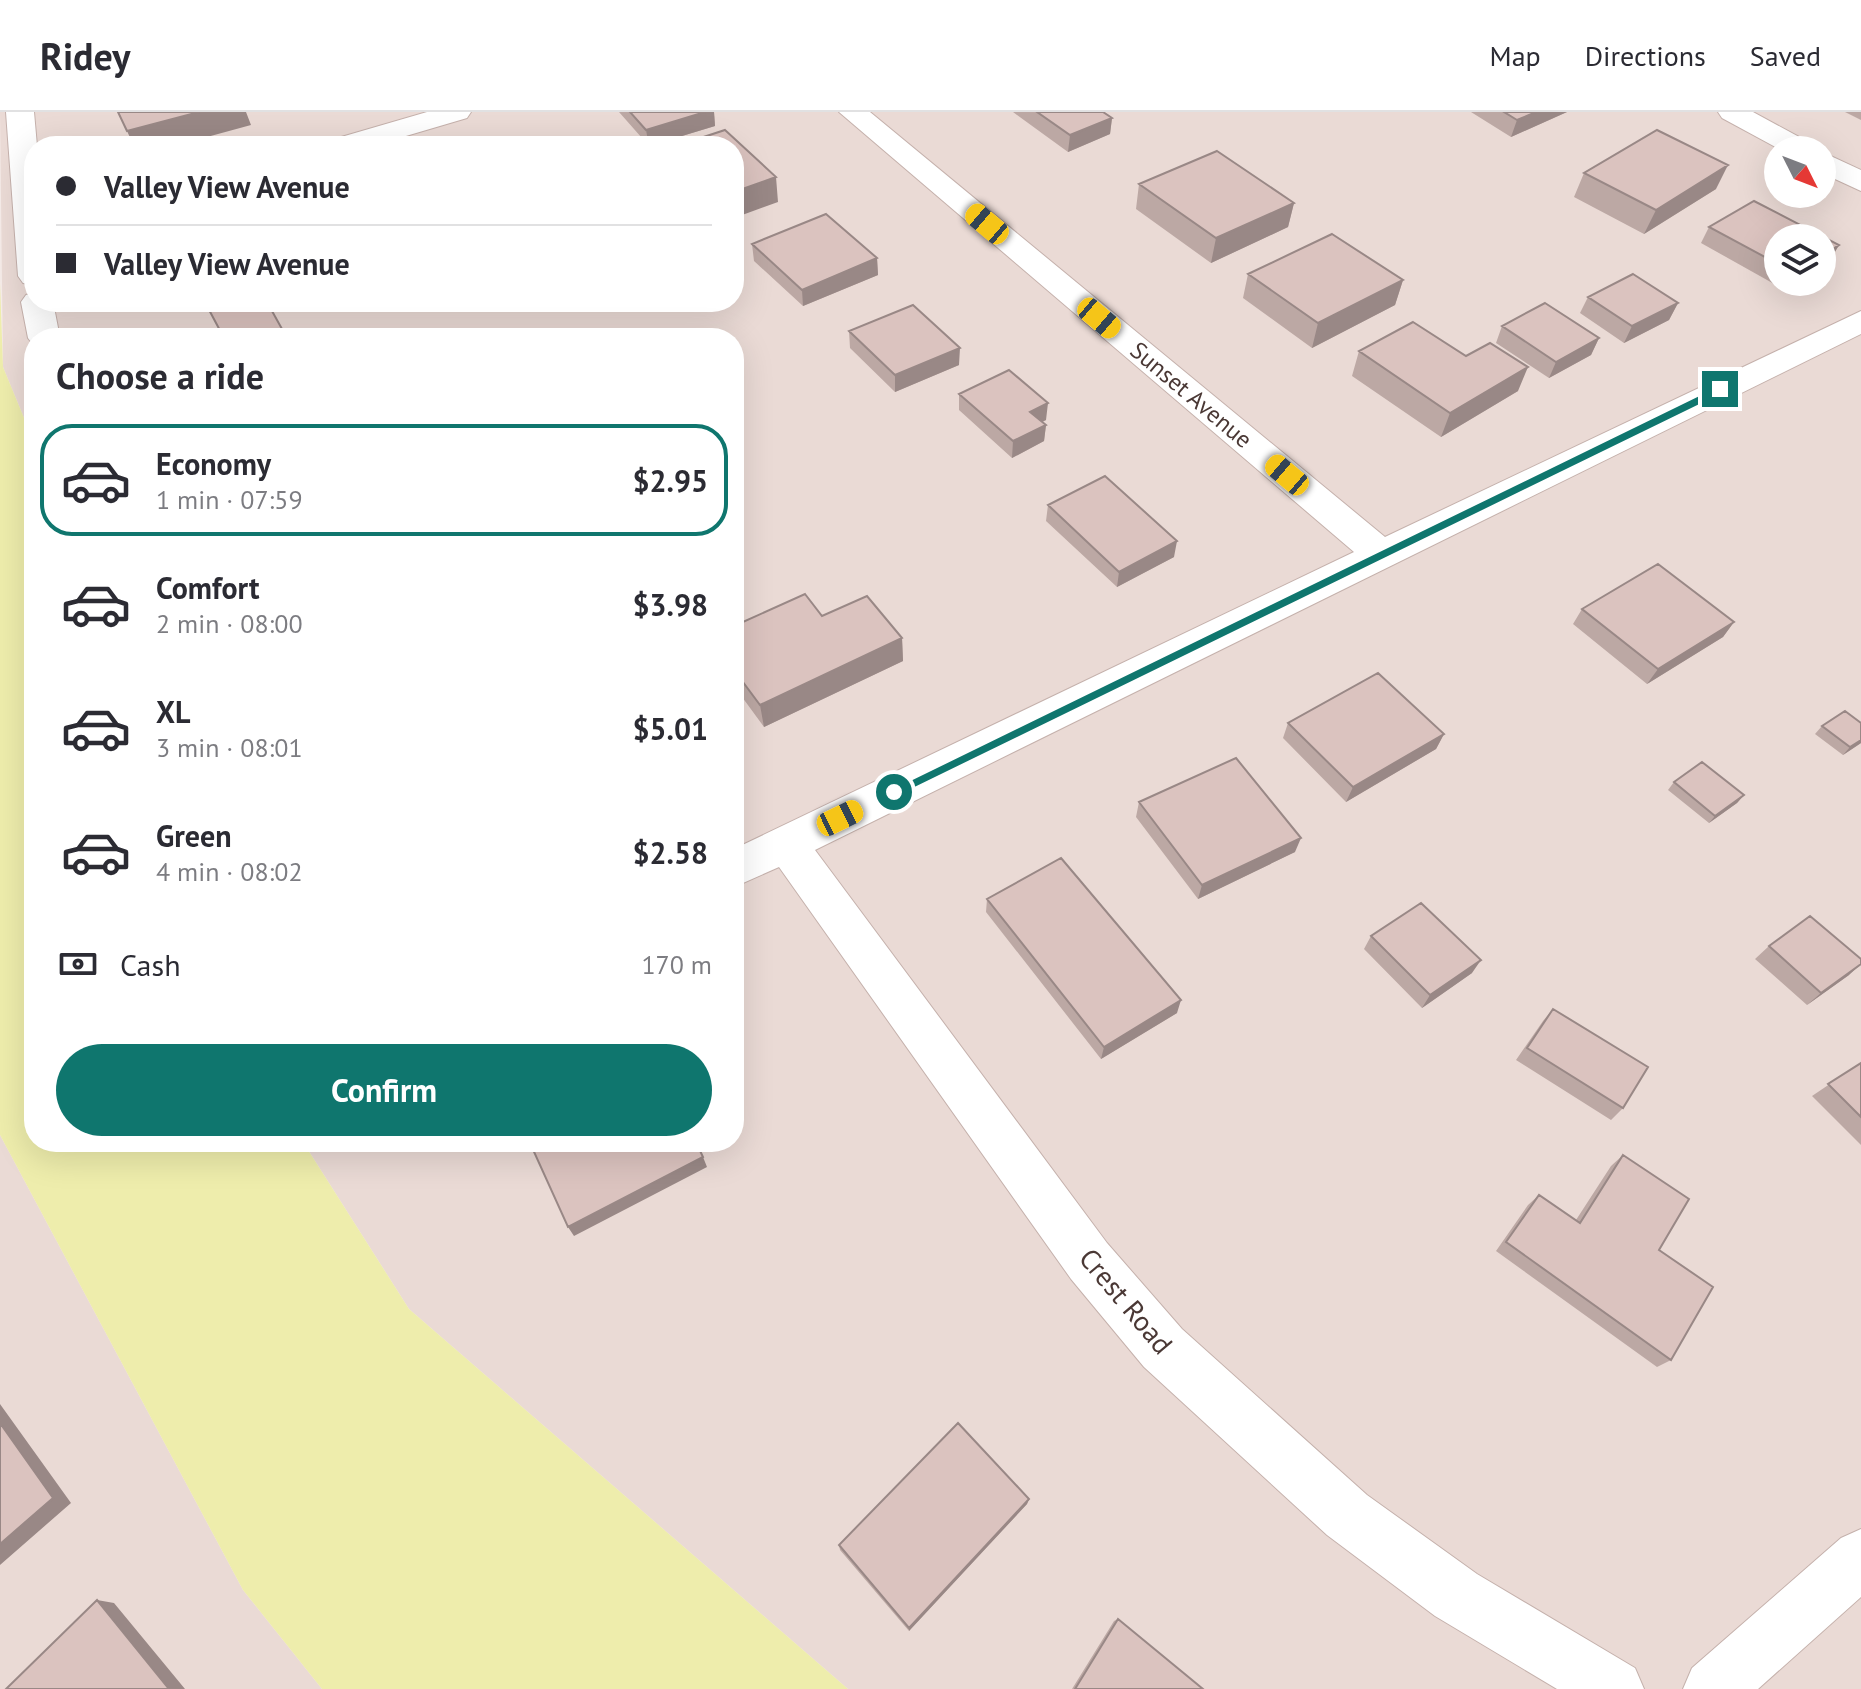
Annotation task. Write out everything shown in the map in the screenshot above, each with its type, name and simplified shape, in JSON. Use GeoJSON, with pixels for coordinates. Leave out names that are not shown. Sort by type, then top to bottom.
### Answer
{"type":"FeatureCollection","features":[{"type":"Feature","properties":{"kind":"street"},"geometry":{"type":"LineString","coordinates":[[20,112],[24,153]]}},
{"type":"Feature","properties":{"kind":"street"},"geometry":{"type":"LineString","coordinates":[[375,136],[457,112]]}},
{"type":"Feature","properties":{"kind":"street","name":"Sunset Avenue"},"geometry":{"type":"LineString","coordinates":[[853,112],[1381,554]]}},
{"type":"Feature","properties":{"kind":"street"},"geometry":{"type":"LineString","coordinates":[[1732,112],[1776,136]]}},
{"type":"Feature","properties":{"kind":"street"},"geometry":{"type":"LineString","coordinates":[[1836,169],[1861,182]]}},
{"type":"Feature","properties":{"kind":"street"},"geometry":{"type":"LineString","coordinates":[[744,864],[1861,321]]}},
{"type":"Feature","properties":{"kind":"street","name":"Crest Road"},"geometry":{"type":"LineString","coordinates":[[786,844],[1089,1261],[1163,1348],[1347,1515],[1456,1595],[1614,1689]]}},
{"type":"Feature","properties":{"kind":"street"},"geometry":{"type":"LineString","coordinates":[[1713,1689],[1861,1558]]}},
{"type":"Feature","properties":{"kind":"shaded area"},"geometry":{"type":"Polygon","coordinates":[[[0,112],[1861,112],[1861,1689],[848,1689],[409,1309],[309,1152],[744,1152],[744,328],[24,328],[24,418],[3,367],[0,112]]]}},
{"type":"Feature","properties":{"kind":"shaded area"},"geometry":{"type":"Polygon","coordinates":[[[0,283],[3,367],[24,418],[24,1152],[309,1152],[409,1309],[848,1689],[322,1689],[243,1590],[0,1135],[0,283]]]}},
{"type":"Feature","properties":{"kind":"shaded area"},"geometry":{"type":"Polygon","coordinates":[[[0,1135],[243,1590],[322,1689],[0,1689],[0,1135]]]}},
{"type":"Feature","properties":{"kind":"building"},"geometry":{"type":"Polygon","coordinates":[[[118,112],[199,112],[127,131],[118,112]]]}},
{"type":"Feature","properties":{"kind":"building"},"geometry":{"type":"Polygon","coordinates":[[[630,112],[705,112],[646,130],[630,112]]]}},
{"type":"Feature","properties":{"kind":"building"},"geometry":{"type":"Polygon","coordinates":[[[1037,112],[1103,112],[1112,118],[1070,135],[1037,112]]]}},
{"type":"Feature","properties":{"kind":"building"},"geometry":{"type":"Polygon","coordinates":[[[1504,112],[1536,112],[1517,120],[1504,112]]]}},
{"type":"Feature","properties":{"kind":"building"},"geometry":{"type":"Polygon","coordinates":[[[725,130],[732,136],[707,136],[725,130]]]}},
{"type":"Feature","properties":{"kind":"building"},"geometry":{"type":"Polygon","coordinates":[[[1657,130],[1728,165],[1656,210],[1584,173],[1657,130]]]}},
{"type":"Feature","properties":{"kind":"building"},"geometry":{"type":"Polygon","coordinates":[[[744,148],[776,177],[744,188],[744,148]]]}},
{"type":"Feature","properties":{"kind":"building"},"geometry":{"type":"Polygon","coordinates":[[[1217,151],[1294,203],[1216,238],[1139,184],[1217,151]]]}},
{"type":"Feature","properties":{"kind":"building"},"geometry":{"type":"Polygon","coordinates":[[[1754,201],[1798,224],[1764,224],[1764,256],[1709,227],[1754,201]]]}},
{"type":"Feature","properties":{"kind":"building"},"geometry":{"type":"Polygon","coordinates":[[[826,214],[877,258],[802,290],[752,244],[826,214]]]}},
{"type":"Feature","properties":{"kind":"building"},"geometry":{"type":"Polygon","coordinates":[[[1332,234],[1403,280],[1318,323],[1248,274],[1332,234]]]}},
{"type":"Feature","properties":{"kind":"building"},"geometry":{"type":"Polygon","coordinates":[[[1633,274],[1678,303],[1632,326],[1588,297],[1633,274]]]}},
{"type":"Feature","properties":{"kind":"building"},"geometry":{"type":"Polygon","coordinates":[[[1545,303],[1599,338],[1556,362],[1502,326],[1545,303]]]}},
{"type":"Feature","properties":{"kind":"building"},"geometry":{"type":"Polygon","coordinates":[[[913,305],[960,348],[895,375],[849,331],[913,305]]]}},
{"type":"Feature","properties":{"kind":"building"},"geometry":{"type":"Polygon","coordinates":[[[210,312],[273,312],[281,328],[219,328],[210,312]]]}},
{"type":"Feature","properties":{"kind":"building"},"geometry":{"type":"Polygon","coordinates":[[[1413,322],[1466,356],[1490,343],[1528,367],[1450,413],[1359,351],[1413,322]]]}},
{"type":"Feature","properties":{"kind":"building"},"geometry":{"type":"Polygon","coordinates":[[[1009,370],[1048,403],[1030,412],[1046,425],[1013,441],[959,394],[1009,370]]]}},
{"type":"Feature","properties":{"kind":"building"},"geometry":{"type":"Polygon","coordinates":[[[1105,476],[1177,541],[1119,572],[1048,505],[1105,476]]]}},
{"type":"Feature","properties":{"kind":"building"},"geometry":{"type":"Polygon","coordinates":[[[1658,564],[1734,622],[1658,669],[1582,609],[1658,564]]]}},
{"type":"Feature","properties":{"kind":"building"},"geometry":{"type":"Polygon","coordinates":[[[805,594],[822,616],[867,596],[902,638],[760,705],[744,683],[744,621],[805,594]]]}},
{"type":"Feature","properties":{"kind":"building"},"geometry":{"type":"Polygon","coordinates":[[[1378,673],[1444,734],[1353,787],[1288,723],[1378,673]]]}},
{"type":"Feature","properties":{"kind":"building"},"geometry":{"type":"Polygon","coordinates":[[[1845,711],[1861,723],[1861,740],[1850,747],[1822,726],[1845,711]]]}},
{"type":"Feature","properties":{"kind":"building"},"geometry":{"type":"Polygon","coordinates":[[[1236,758],[1301,838],[1202,885],[1139,802],[1236,758]]]}},
{"type":"Feature","properties":{"kind":"building"},"geometry":{"type":"Polygon","coordinates":[[[1702,762],[1744,795],[1715,816],[1674,782],[1702,762]]]}},
{"type":"Feature","properties":{"kind":"building"},"geometry":{"type":"Polygon","coordinates":[[[1061,858],[1181,1000],[1104,1047],[987,899],[1061,858]]]}},
{"type":"Feature","properties":{"kind":"building"},"geometry":{"type":"Polygon","coordinates":[[[1421,903],[1481,960],[1430,995],[1371,936],[1421,903]]]}},
{"type":"Feature","properties":{"kind":"building"},"geometry":{"type":"Polygon","coordinates":[[[1810,916],[1861,959],[1861,964],[1821,993],[1769,946],[1810,916]]]}},
{"type":"Feature","properties":{"kind":"building"},"geometry":{"type":"Polygon","coordinates":[[[1553,1009],[1648,1067],[1623,1108],[1527,1048],[1553,1009]]]}},
{"type":"Feature","properties":{"kind":"building"},"geometry":{"type":"Polygon","coordinates":[[[1861,1063],[1861,1117],[1828,1084],[1861,1063]]]}},
{"type":"Feature","properties":{"kind":"building"},"geometry":{"type":"Polygon","coordinates":[[[534,1152],[701,1152],[703,1157],[568,1227],[534,1152]]]}},
{"type":"Feature","properties":{"kind":"building"},"geometry":{"type":"Polygon","coordinates":[[[1623,1155],[1689,1199],[1659,1250],[1713,1287],[1671,1360],[1506,1242],[1539,1195],[1580,1223],[1623,1155]]]}},
{"type":"Feature","properties":{"kind":"building"},"geometry":{"type":"Polygon","coordinates":[[[0,1423],[53,1498],[0,1544],[0,1423]]]}},
{"type":"Feature","properties":{"kind":"building"},"geometry":{"type":"Polygon","coordinates":[[[958,1423],[1029,1499],[909,1628],[839,1545],[958,1423]]]}},
{"type":"Feature","properties":{"kind":"building"},"geometry":{"type":"Polygon","coordinates":[[[97,1600],[169,1689],[6,1689],[97,1600]]]}},
{"type":"Feature","properties":{"kind":"building"},"geometry":{"type":"Polygon","coordinates":[[[1118,1619],[1203,1689],[1075,1689],[1118,1619]]]}},
{"type":"Feature","properties":{"kind":"route"},"geometry":{"type":"LineString","coordinates":[[894,792],[1720,389]]}}]}
